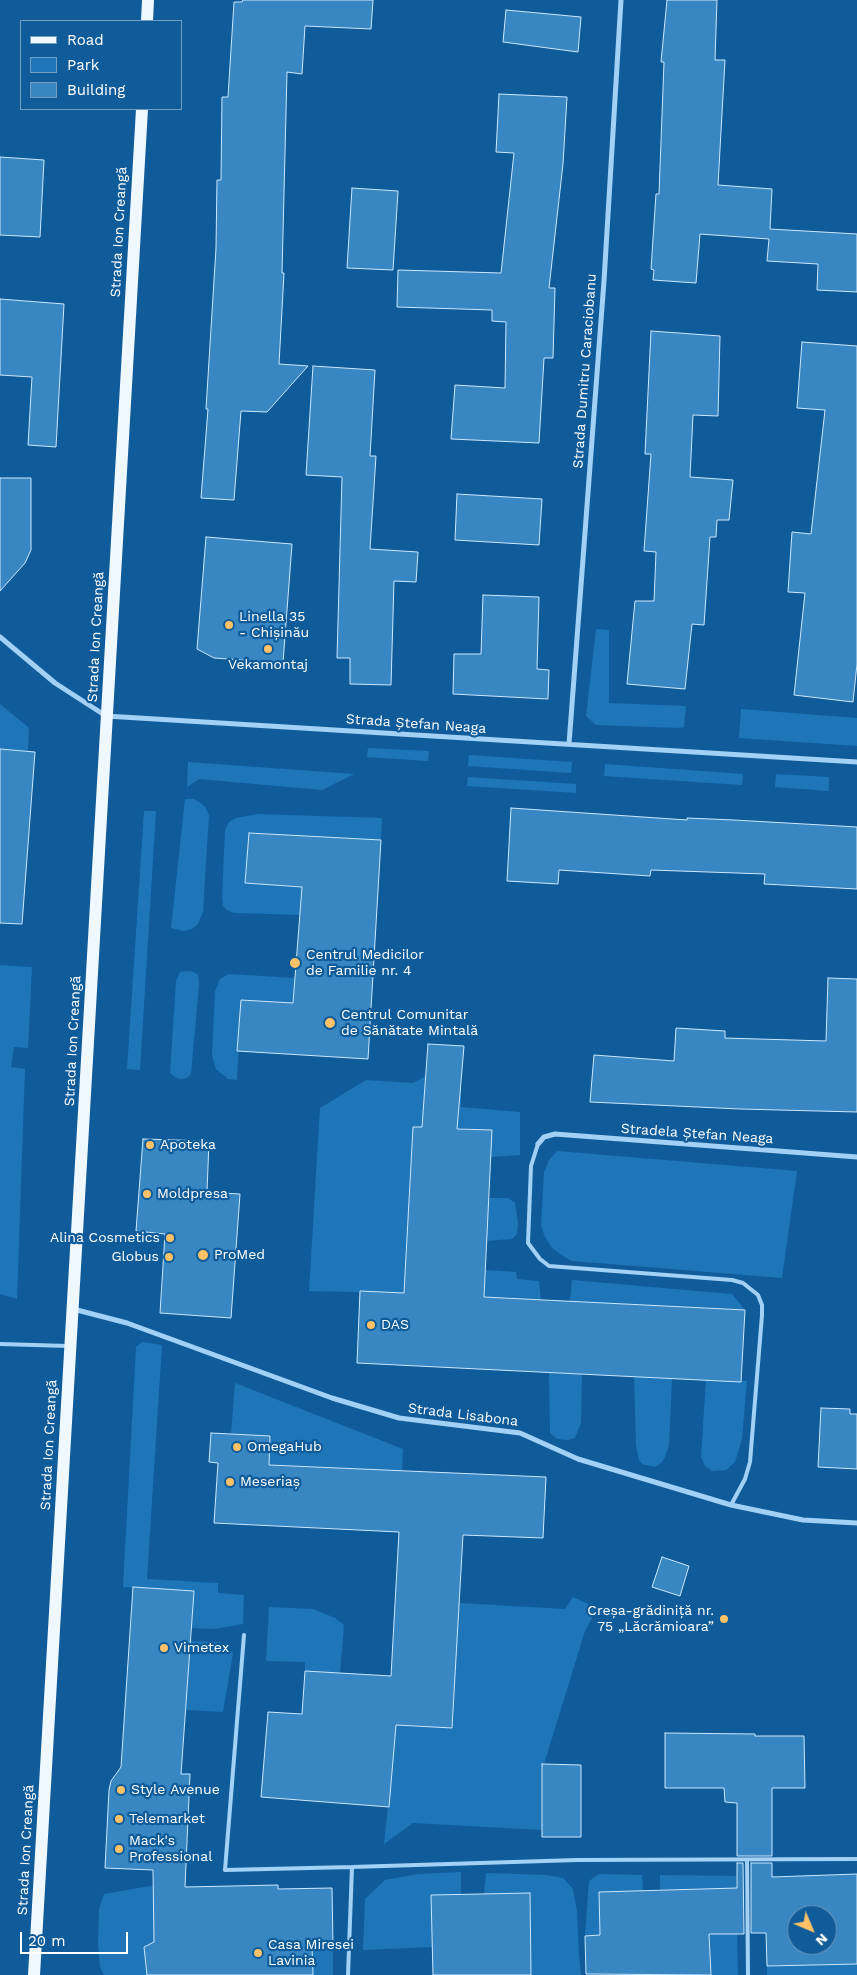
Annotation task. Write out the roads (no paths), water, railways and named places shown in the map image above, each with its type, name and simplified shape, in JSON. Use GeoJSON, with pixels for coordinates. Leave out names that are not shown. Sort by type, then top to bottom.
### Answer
{"type":"FeatureCollection","features":[{"type":"Feature","properties":{"kind":"main road"},"geometry":{"type":"LineString","coordinates":[[147,20],[148,0]]}},
{"type":"Feature","properties":{"kind":"main road","name":"Strada Ion Creangă"},"geometry":{"type":"LineString","coordinates":[[34,1975],[71,1308],[86,1091],[142,110]]}},
{"type":"Feature","properties":{"kind":"street","name":"Strada Dumitru Caraciobanu"},"geometry":{"type":"LineString","coordinates":[[569,744],[604,281],[621,0]]}},
{"type":"Feature","properties":{"kind":"street","name":"Strada Ștefan Neaga"},"geometry":{"type":"LineString","coordinates":[[0,637],[55,683],[106,716],[857,762]]}},
{"type":"Feature","properties":{"kind":"street","name":"Stradela Ștefan Neaga"},"geometry":{"type":"LineString","coordinates":[[538,1144],[544,1137],[555,1134],[857,1157]]}},
{"type":"Feature","properties":{"kind":"street","name":"Strada Lisabona"},"geometry":{"type":"LineString","coordinates":[[71,1308],[127,1323],[332,1398],[399,1418],[520,1433],[578,1459],[731,1505],[803,1520],[857,1523]]}},
{"type":"Feature","properties":{"kind":"lane"},"geometry":{"type":"LineString","coordinates":[[538,1144],[531,1166],[528,1243],[540,1259],[549,1266],[732,1280],[743,1283],[758,1295],[762,1305],[762,1315],[750,1462],[745,1479],[731,1505]]}},
{"type":"Feature","properties":{"kind":"lane"},"geometry":{"type":"LineString","coordinates":[[0,1344],[69,1346]]}},
{"type":"Feature","properties":{"kind":"lane"},"geometry":{"type":"LineString","coordinates":[[244,1635],[225,1870],[577,1860],[857,1859]]}},
{"type":"Feature","properties":{"kind":"lane"},"geometry":{"type":"LineString","coordinates":[[747,1860],[748,1975]]}},
{"type":"Feature","properties":{"kind":"lane"},"geometry":{"type":"LineString","coordinates":[[348,1975],[352,1867]]}},
{"type":"Feature","properties":{"kind":"place","name":"Linella 35 - Chișinău"},"geometry":{"type":"Point","coordinates":[229,625]}},
{"type":"Feature","properties":{"kind":"place","name":"Vekamontaj"},"geometry":{"type":"Point","coordinates":[268,649]}},
{"type":"Feature","properties":{"kind":"place","name":"Centrul Medicilor de Familie nr. 4"},"geometry":{"type":"Point","coordinates":[295,963]}},
{"type":"Feature","properties":{"kind":"place","name":"Centrul Comunitar de Sănătate Mintală"},"geometry":{"type":"Point","coordinates":[330,1023]}},
{"type":"Feature","properties":{"kind":"place","name":"Apoteka"},"geometry":{"type":"Point","coordinates":[150,1145]}},
{"type":"Feature","properties":{"kind":"place","name":"Moldpresa"},"geometry":{"type":"Point","coordinates":[147,1194]}},
{"type":"Feature","properties":{"kind":"place","name":"Alina Cosmetics"},"geometry":{"type":"Point","coordinates":[170,1238]}},
{"type":"Feature","properties":{"kind":"place","name":"ProMed"},"geometry":{"type":"Point","coordinates":[203,1255]}},
{"type":"Feature","properties":{"kind":"place","name":"Globus"},"geometry":{"type":"Point","coordinates":[169,1257]}},
{"type":"Feature","properties":{"kind":"place","name":"DAS"},"geometry":{"type":"Point","coordinates":[371,1325]}},
{"type":"Feature","properties":{"kind":"place","name":"OmegaHub"},"geometry":{"type":"Point","coordinates":[237,1447]}},
{"type":"Feature","properties":{"kind":"place","name":"Meseriaș"},"geometry":{"type":"Point","coordinates":[230,1482]}},
{"type":"Feature","properties":{"kind":"place","name":"Creșa-grădiniță nr. 75 „Lăcrămioara”"},"geometry":{"type":"Point","coordinates":[724,1619]}},
{"type":"Feature","properties":{"kind":"place","name":"Vimetex"},"geometry":{"type":"Point","coordinates":[164,1648]}},
{"type":"Feature","properties":{"kind":"place","name":"Style Avenue"},"geometry":{"type":"Point","coordinates":[121,1790]}},
{"type":"Feature","properties":{"kind":"place","name":"Telemarket"},"geometry":{"type":"Point","coordinates":[119,1819]}},
{"type":"Feature","properties":{"kind":"place","name":"Mack's Professional"},"geometry":{"type":"Point","coordinates":[119,1849]}},
{"type":"Feature","properties":{"kind":"place","name":"Casa Miresei Lavinia"},"geometry":{"type":"Point","coordinates":[258,1953]}}]}
